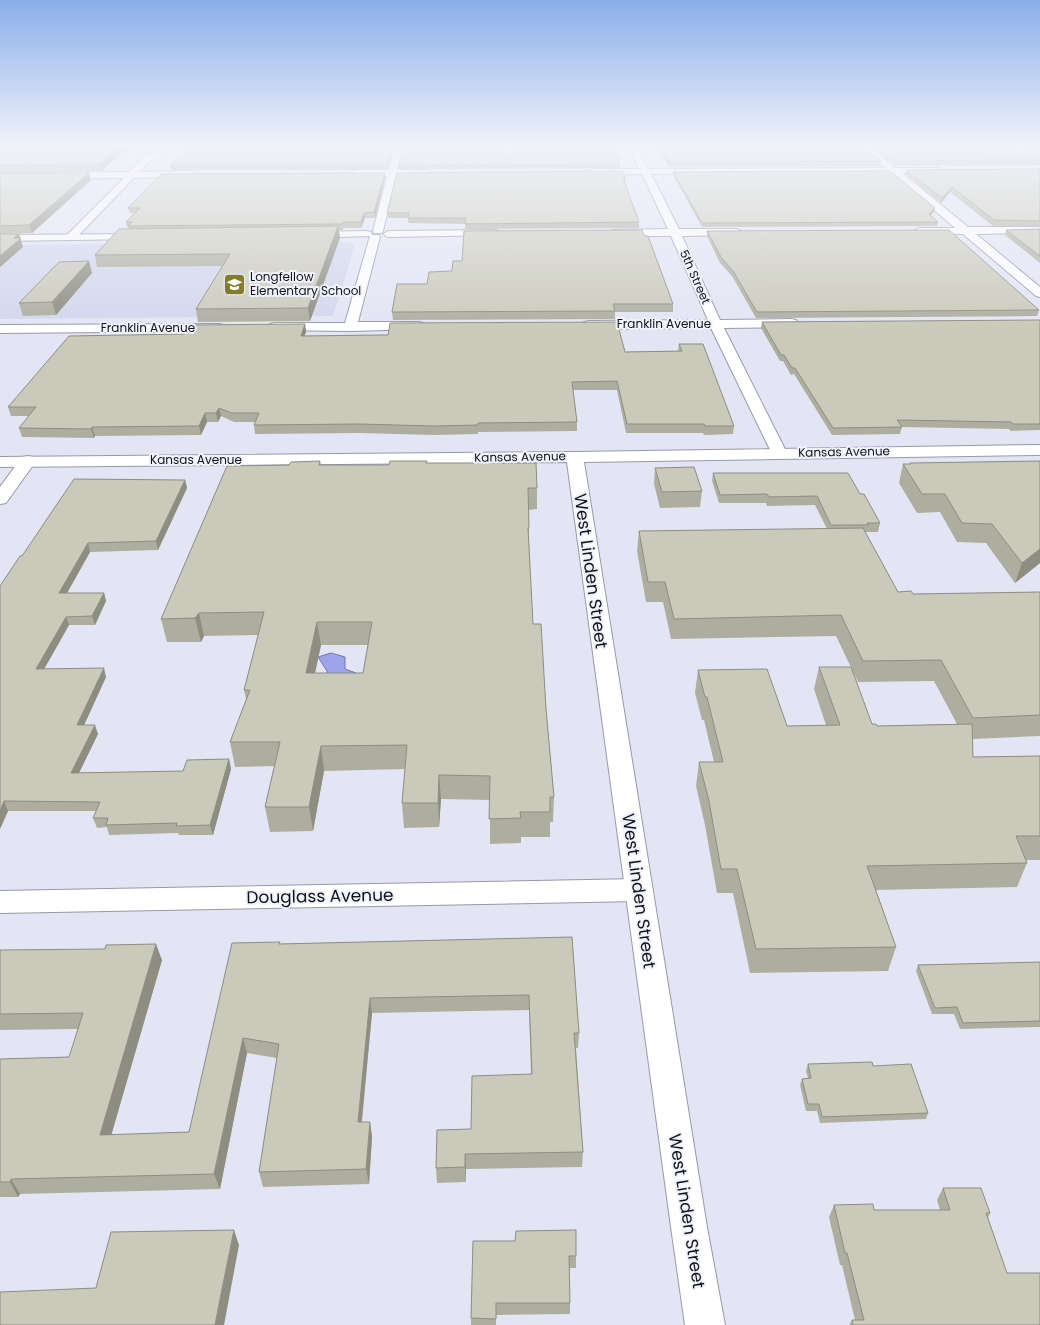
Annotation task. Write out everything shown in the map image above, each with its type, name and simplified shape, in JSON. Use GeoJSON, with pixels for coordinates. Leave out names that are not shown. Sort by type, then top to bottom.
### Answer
{"type":"FeatureCollection","features":[{"type":"Feature","properties":{"kind":"street"},"geometry":{"type":"LineString","coordinates":[[71,237],[100,208]]}},
{"type":"Feature","properties":{"kind":"street"},"geometry":{"type":"LineString","coordinates":[[350,327],[383,208]]}},
{"type":"Feature","properties":{"kind":"street","name":"5th Street"},"geometry":{"type":"LineString","coordinates":[[663,208],[675,232],[716,324],[779,453]]}},
{"type":"Feature","properties":{"kind":"street"},"geometry":{"type":"LineString","coordinates":[[940,208],[1040,293]]}},
{"type":"Feature","properties":{"kind":"street"},"geometry":{"type":"LineString","coordinates":[[912,231],[1040,230]]}},
{"type":"Feature","properties":{"kind":"street"},"geometry":{"type":"LineString","coordinates":[[602,233],[747,232]]}},
{"type":"Feature","properties":{"kind":"street"},"geometry":{"type":"LineString","coordinates":[[301,235],[509,233]]}},
{"type":"Feature","properties":{"kind":"street"},"geometry":{"type":"LineString","coordinates":[[0,238],[154,237]]}},
{"type":"Feature","properties":{"kind":"street","name":"Franklin Avenue"},"geometry":{"type":"LineString","coordinates":[[573,325],[803,323]]}},
{"type":"Feature","properties":{"kind":"street"},"geometry":{"type":"LineString","coordinates":[[259,327],[434,326]]}},
{"type":"Feature","properties":{"kind":"street","name":"Franklin Avenue"},"geometry":{"type":"LineString","coordinates":[[0,329],[228,328]]}},
{"type":"Feature","properties":{"kind":"street","name":"Kansas Avenue"},"geometry":{"type":"LineString","coordinates":[[0,462],[575,457],[1040,450]]}},
{"type":"Feature","properties":{"kind":"street","name":"West Linden Street"},"geometry":{"type":"LineString","coordinates":[[575,457],[705,1325]]}},
{"type":"Feature","properties":{"kind":"street"},"geometry":{"type":"LineString","coordinates":[[0,499],[28,461]]}},
{"type":"Feature","properties":{"kind":"street","name":"Douglass Avenue"},"geometry":{"type":"LineString","coordinates":[[0,902],[639,890]]}},
{"type":"Feature","properties":{"kind":"shaded area"},"geometry":{"type":"Polygon","coordinates":[[[349,242],[355,246],[333,316],[0,319],[0,245],[349,242]]]}},
{"type":"Feature","properties":{"kind":"water"},"geometry":{"type":"Polygon","coordinates":[[[331,653],[345,657],[345,669],[356,673],[328,682],[327,671],[318,657],[331,653]]]}},
{"type":"Feature","properties":{"kind":"building"},"geometry":{"type":"Polygon","coordinates":[[[0,208],[49,208],[29,225],[0,226],[0,208]]]}},
{"type":"Feature","properties":{"kind":"building"},"geometry":{"type":"Polygon","coordinates":[[[128,208],[375,208],[374,212],[364,213],[361,222],[343,222],[342,224],[128,226],[132,222],[126,222],[140,208],[128,208]]]}},
{"type":"Feature","properties":{"kind":"building"},"geometry":{"type":"Polygon","coordinates":[[[388,208],[634,208],[639,222],[465,224],[466,218],[408,218],[409,213],[387,213],[388,208]]]}},
{"type":"Feature","properties":{"kind":"building"},"geometry":{"type":"Polygon","coordinates":[[[693,208],[935,208],[929,214],[938,222],[702,223],[693,208]]]}},
{"type":"Feature","properties":{"kind":"building"},"geometry":{"type":"Polygon","coordinates":[[[979,208],[1040,208],[1040,221],[994,220],[979,208]]]}},
{"type":"Feature","properties":{"kind":"building"},"geometry":{"type":"Polygon","coordinates":[[[338,226],[308,308],[196,309],[230,254],[95,255],[119,229],[338,226]]]}},
{"type":"Feature","properties":{"kind":"building"},"geometry":{"type":"Polygon","coordinates":[[[1040,229],[1040,256],[1006,230],[1040,229]]]}},
{"type":"Feature","properties":{"kind":"building"},"geometry":{"type":"Polygon","coordinates":[[[642,230],[644,236],[648,236],[673,304],[613,304],[615,311],[392,312],[397,284],[427,284],[429,272],[452,271],[453,261],[462,261],[464,231],[642,230]]]}},
{"type":"Feature","properties":{"kind":"building"},"geometry":{"type":"Polygon","coordinates":[[[949,230],[1039,310],[757,312],[733,271],[721,257],[707,231],[949,230]]]}},
{"type":"Feature","properties":{"kind":"building"},"geometry":{"type":"Polygon","coordinates":[[[0,234],[19,234],[14,238],[21,238],[0,256],[0,234]]]}},
{"type":"Feature","properties":{"kind":"building"},"geometry":{"type":"Polygon","coordinates":[[[89,261],[52,302],[19,303],[59,262],[89,261]]]}},
{"type":"Feature","properties":{"kind":"building"},"geometry":{"type":"Polygon","coordinates":[[[1040,320],[1040,424],[897,420],[902,427],[833,428],[795,368],[792,368],[784,355],[781,355],[762,322],[1040,320]]]}},
{"type":"Feature","properties":{"kind":"building"},"geometry":{"type":"Polygon","coordinates":[[[617,322],[625,352],[682,351],[679,344],[703,344],[734,426],[705,426],[704,424],[627,424],[617,381],[572,382],[577,422],[478,423],[478,425],[434,426],[359,424],[254,425],[259,413],[232,413],[219,408],[216,413],[205,413],[199,426],[92,427],[91,429],[19,428],[36,407],[8,407],[69,336],[184,334],[190,325],[305,324],[301,336],[388,335],[390,323],[617,322]]]}},
{"type":"Feature","properties":{"kind":"building"},"geometry":{"type":"Polygon","coordinates":[[[320,461],[319,465],[389,465],[390,461],[427,461],[426,463],[536,463],[537,488],[528,488],[528,528],[533,624],[541,624],[546,709],[554,797],[550,797],[550,812],[520,812],[521,818],[489,819],[490,776],[439,775],[438,803],[402,803],[407,745],[321,746],[309,807],[265,807],[280,742],[230,742],[250,690],[244,690],[264,612],[199,613],[195,618],[161,619],[227,466],[289,465],[291,462],[320,461]],[[317,622],[306,673],[363,673],[372,622],[317,622]]]}},
{"type":"Feature","properties":{"kind":"building"},"geometry":{"type":"Polygon","coordinates":[[[1040,461],[1040,549],[1022,563],[992,524],[962,523],[945,494],[922,494],[903,464],[911,464],[910,463],[1040,461]]]}},
{"type":"Feature","properties":{"kind":"building"},"geometry":{"type":"Polygon","coordinates":[[[694,467],[702,491],[662,492],[655,468],[694,467]]]}},
{"type":"Feature","properties":{"kind":"building"},"geometry":{"type":"Polygon","coordinates":[[[713,473],[848,473],[860,494],[864,494],[880,523],[867,523],[868,525],[831,525],[817,496],[769,497],[767,494],[720,495],[713,473]]]}},
{"type":"Feature","properties":{"kind":"building"},"geometry":{"type":"Polygon","coordinates":[[[74,479],[185,480],[156,541],[88,543],[59,593],[104,593],[92,616],[66,617],[36,669],[104,668],[77,725],[95,725],[71,773],[183,771],[187,760],[229,759],[210,825],[176,826],[177,823],[106,825],[108,818],[93,818],[100,802],[4,801],[0,811],[0,586],[74,479]]]}},
{"type":"Feature","properties":{"kind":"building"},"geometry":{"type":"Polygon","coordinates":[[[863,528],[898,592],[911,591],[913,594],[1040,592],[1040,715],[973,718],[941,660],[863,661],[841,615],[674,619],[665,582],[648,582],[639,531],[863,528]]]}},
{"type":"Feature","properties":{"kind":"building"},"geometry":{"type":"Polygon","coordinates":[[[819,667],[851,667],[872,724],[876,724],[877,726],[972,724],[973,757],[1040,756],[1040,836],[1016,836],[1027,863],[867,866],[896,947],[756,949],[737,869],[721,869],[709,801],[699,762],[723,762],[707,697],[705,697],[698,670],[767,669],[787,726],[840,725],[819,667]]]}},
{"type":"Feature","properties":{"kind":"building"},"geometry":{"type":"Polygon","coordinates":[[[572,937],[579,1033],[574,1033],[583,1152],[465,1154],[465,1167],[436,1168],[437,1130],[471,1129],[472,1076],[532,1074],[529,995],[370,998],[358,1122],[370,1122],[366,1169],[259,1172],[279,1044],[243,1038],[214,1174],[11,1179],[10,1182],[0,1182],[0,1059],[69,1057],[83,1013],[0,1014],[0,950],[105,949],[106,945],[156,944],[100,1135],[189,1132],[232,943],[280,942],[279,944],[572,937]]]}},
{"type":"Feature","properties":{"kind":"building"},"geometry":{"type":"Polygon","coordinates":[[[1040,962],[1040,1021],[963,1023],[957,1007],[935,1008],[918,965],[1040,962]]]}},
{"type":"Feature","properties":{"kind":"building"},"geometry":{"type":"Polygon","coordinates":[[[872,1062],[873,1066],[911,1064],[928,1113],[822,1117],[819,1104],[808,1104],[802,1079],[811,1078],[808,1064],[872,1062]]]}},
{"type":"Feature","properties":{"kind":"building"},"geometry":{"type":"Polygon","coordinates":[[[943,1188],[981,1188],[990,1213],[986,1213],[1007,1273],[1040,1273],[1040,1325],[853,1325],[852,1320],[864,1320],[847,1253],[845,1253],[834,1205],[873,1204],[874,1210],[950,1210],[943,1188]]]}},
{"type":"Feature","properties":{"kind":"building"},"geometry":{"type":"Polygon","coordinates":[[[234,1230],[215,1325],[0,1325],[0,1292],[96,1288],[111,1232],[234,1230]]]}},
{"type":"Feature","properties":{"kind":"building"},"geometry":{"type":"Polygon","coordinates":[[[576,1230],[576,1256],[569,1256],[570,1303],[496,1303],[496,1319],[471,1318],[473,1241],[515,1241],[516,1231],[576,1230]]]}},
{"type":"Feature","properties":{"kind":"place","name":"Longfellow Elementary School"},"geometry":{"type":"Point","coordinates":[235,284]}}]}
